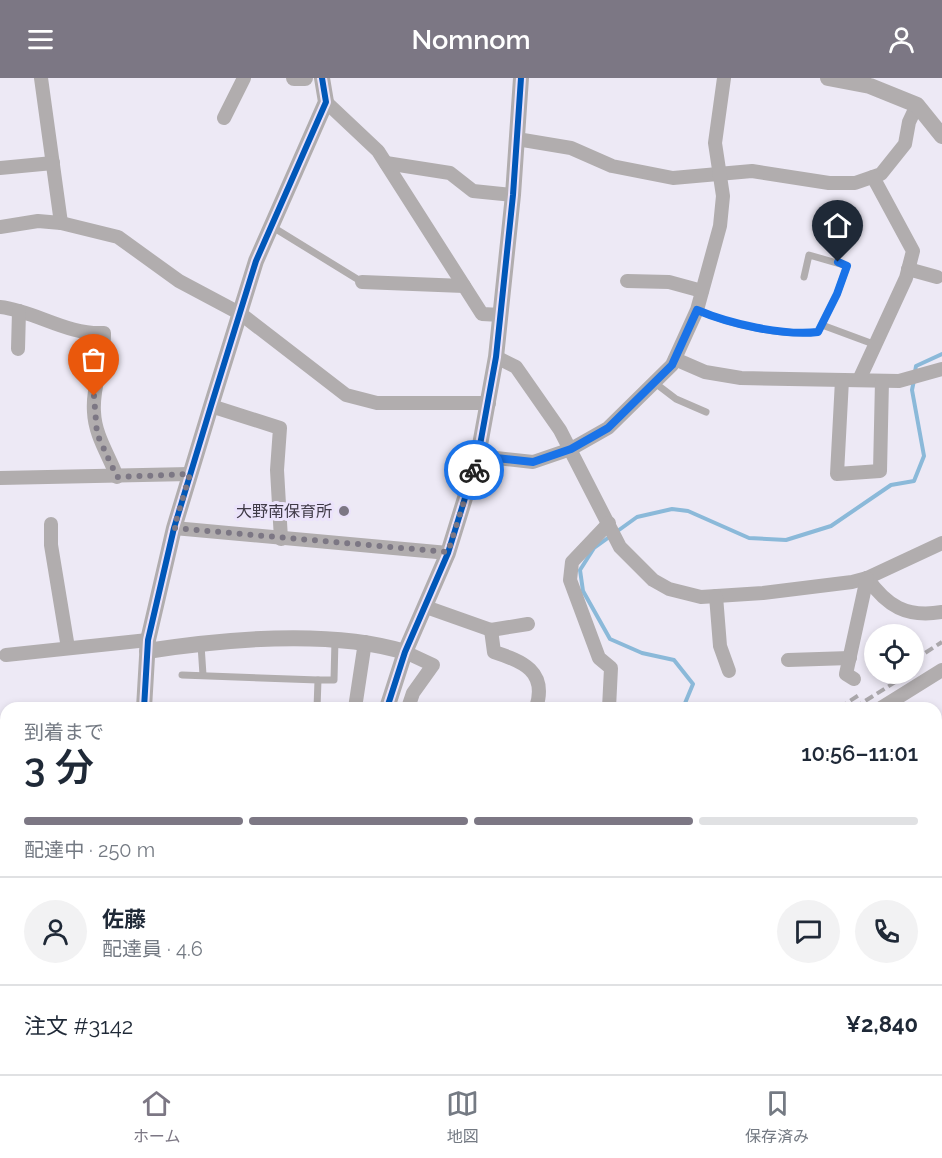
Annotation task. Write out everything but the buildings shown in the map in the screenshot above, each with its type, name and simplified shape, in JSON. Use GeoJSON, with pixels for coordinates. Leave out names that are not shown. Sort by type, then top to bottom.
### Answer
{"type":"FeatureCollection","features":[{"type":"Feature","properties":{"kind":"street"},"geometry":{"type":"LineString","coordinates":[[41,78],[61,223]]}},
{"type":"Feature","properties":{"kind":"street"},"geometry":{"type":"LineString","coordinates":[[224,118],[244,78]]}},
{"type":"Feature","properties":{"kind":"street"},"geometry":{"type":"LineString","coordinates":[[294,78],[305,78]]}},
{"type":"Feature","properties":{"kind":"street"},"geometry":{"type":"LineString","coordinates":[[144,702],[148,646],[174,528],[256,261],[326,102],[322,78]]}},
{"type":"Feature","properties":{"kind":"street"},"geometry":{"type":"LineString","coordinates":[[389,702],[405,652],[448,552],[478,456],[489,403],[501,315],[513,195],[521,78]]}},
{"type":"Feature","properties":{"kind":"street"},"geometry":{"type":"LineString","coordinates":[[478,456],[533,462],[571,449],[608,428],[655,383],[675,359],[697,310],[720,226],[723,196],[715,143],[724,78]]}},
{"type":"Feature","properties":{"kind":"street"},"geometry":{"type":"LineString","coordinates":[[828,78],[870,86],[917,105],[942,136]]}},
{"type":"Feature","properties":{"kind":"street"},"geometry":{"type":"LineString","coordinates":[[326,102],[366,138],[386,163],[482,314],[501,315]]}},
{"type":"Feature","properties":{"kind":"street"},"geometry":{"type":"LineString","coordinates":[[517,139],[571,148],[612,166],[673,178],[720,173],[763,172],[829,183],[855,183],[881,174],[905,144],[909,122],[917,105]]}},
{"type":"Feature","properties":{"kind":"street"},"geometry":{"type":"LineString","coordinates":[[0,168],[53,163]]}},
{"type":"Feature","properties":{"kind":"street"},"geometry":{"type":"LineString","coordinates":[[386,163],[450,173],[473,191],[513,195]]}},
{"type":"Feature","properties":{"kind":"street"},"geometry":{"type":"LineString","coordinates":[[858,380],[876,345],[908,269],[913,251],[873,177]]}},
{"type":"Feature","properties":{"kind":"street"},"geometry":{"type":"LineString","coordinates":[[0,227],[39,221],[61,223],[118,237],[179,281],[241,314],[346,395],[377,403],[489,403]]}},
{"type":"Feature","properties":{"kind":"street"},"geometry":{"type":"LineString","coordinates":[[908,269],[937,277]]}},
{"type":"Feature","properties":{"kind":"street"},"geometry":{"type":"LineString","coordinates":[[627,280],[669,282],[702,291]]}},
{"type":"Feature","properties":{"kind":"street"},"geometry":{"type":"LineString","coordinates":[[362,282],[464,286]]}},
{"type":"Feature","properties":{"kind":"street"},"geometry":{"type":"LineString","coordinates":[[0,307],[19,311],[66,329],[89,334],[104,333],[104,350],[94,396],[94,413],[97,434],[117,477]]}},
{"type":"Feature","properties":{"kind":"street"},"geometry":{"type":"LineString","coordinates":[[18,349],[19,311]]}},
{"type":"Feature","properties":{"kind":"street"},"geometry":{"type":"LineString","coordinates":[[496,357],[516,367],[571,449],[620,546],[653,580],[669,589],[688,596],[716,596],[774,592],[867,578],[942,543]]}},
{"type":"Feature","properties":{"kind":"street"},"geometry":{"type":"LineString","coordinates":[[675,359],[720,376],[899,381],[921,377],[942,369]]}},
{"type":"Feature","properties":{"kind":"street"},"geometry":{"type":"LineString","coordinates":[[842,380],[837,474],[880,471],[882,381]]}},
{"type":"Feature","properties":{"kind":"street"},"geometry":{"type":"LineString","coordinates":[[210,406],[280,428],[278,470],[281,539]]}},
{"type":"Feature","properties":{"kind":"street"},"geometry":{"type":"LineString","coordinates":[[0,478],[190,474]]}},
{"type":"Feature","properties":{"kind":"street"},"geometry":{"type":"LineString","coordinates":[[609,523],[572,562],[570,580],[599,658],[611,668],[609,702]]}},
{"type":"Feature","properties":{"kind":"street"},"geometry":{"type":"LineString","coordinates":[[51,524],[51,545],[68,648]]}},
{"type":"Feature","properties":{"kind":"street"},"geometry":{"type":"LineString","coordinates":[[174,528],[448,552]]}},
{"type":"Feature","properties":{"kind":"street"},"geometry":{"type":"LineString","coordinates":[[867,578],[881,598],[899,608],[906,611],[942,612]]}},
{"type":"Feature","properties":{"kind":"street"},"geometry":{"type":"LineString","coordinates":[[854,679],[846,674],[867,578]]}},
{"type":"Feature","properties":{"kind":"street"},"geometry":{"type":"LineString","coordinates":[[716,596],[720,646],[729,671]]}},
{"type":"Feature","properties":{"kind":"street"},"geometry":{"type":"LineString","coordinates":[[426,607],[491,630],[528,624]]}},
{"type":"Feature","properties":{"kind":"street"},"geometry":{"type":"LineString","coordinates":[[491,630],[494,652],[522,661],[533,673],[537,684],[536,702]]}},
{"type":"Feature","properties":{"kind":"street"},"geometry":{"type":"LineString","coordinates":[[6,655],[68,648],[335,640],[365,642],[405,652],[433,666],[413,693],[410,702]]}},
{"type":"Feature","properties":{"kind":"street"},"geometry":{"type":"LineString","coordinates":[[356,702],[365,642]]}},
{"type":"Feature","properties":{"kind":"street"},"geometry":{"type":"LineString","coordinates":[[788,660],[850,658]]}},
{"type":"Feature","properties":{"kind":"street"},"geometry":{"type":"LineString","coordinates":[[891,702],[942,670]]}},
{"type":"Feature","properties":{"kind":"lane"},"geometry":{"type":"LineString","coordinates":[[271,226],[362,282]]}},
{"type":"Feature","properties":{"kind":"lane"},"geometry":{"type":"LineString","coordinates":[[697,310],[713,317],[784,332],[818,332],[837,294],[847,266],[809,255],[804,278]]}},
{"type":"Feature","properties":{"kind":"lane"},"geometry":{"type":"LineString","coordinates":[[822,325],[876,345]]}},
{"type":"Feature","properties":{"kind":"lane"},"geometry":{"type":"LineString","coordinates":[[655,383],[675,399],[706,412]]}},
{"type":"Feature","properties":{"kind":"lane"},"geometry":{"type":"LineString","coordinates":[[182,675],[334,680],[335,640]]}},
{"type":"Feature","properties":{"kind":"lane"},"geometry":{"type":"LineString","coordinates":[[201,644],[203,675]]}},
{"type":"Feature","properties":{"kind":"lane"},"geometry":{"type":"LineString","coordinates":[[317,702],[318,680]]}},
{"type":"Feature","properties":{"kind":"waterway"},"geometry":{"type":"LineString","coordinates":[[915,372],[916,366],[942,354]]}},
{"type":"Feature","properties":{"kind":"waterway"},"geometry":{"type":"LineString","coordinates":[[686,702],[693,684],[674,660],[642,653],[610,639],[583,591],[580,570],[594,548],[637,517],[672,509],[688,511],[749,538],[786,540],[831,526],[891,485],[914,481],[924,456],[912,390],[914,380]]}},
{"type":"Feature","properties":{"kind":"railway"},"geometry":{"type":"LineString","coordinates":[[924,654],[942,642]]}},
{"type":"Feature","properties":{"kind":"railway"},"geometry":{"type":"LineString","coordinates":[[864,702],[892,684]]}},
{"type":"Feature","properties":{"kind":"railway"},"geometry":{"type":"LineString","coordinates":[[848,702],[859,695]]}},
{"type":"Feature","properties":{"kind":"cycle path"},"geometry":{"type":"LineString","coordinates":[[144,702],[148,640],[174,528],[256,261],[326,102],[322,78]]}},
{"type":"Feature","properties":{"kind":"cycle path"},"geometry":{"type":"LineString","coordinates":[[389,702],[405,652],[448,553],[478,456],[496,357],[513,195],[521,78]]}},
{"type":"Feature","properties":{"kind":"way so far"},"geometry":{"type":"LineString","coordinates":[[94,396],[97,434],[112,461],[117,477],[190,474],[174,528],[448,552],[474,470]]}},
{"type":"Feature","properties":{"kind":"place","name":"大野南保育所"},"geometry":{"type":"Point","coordinates":[344,511]}},
{"type":"Feature","properties":{"kind":"route"},"geometry":{"type":"LineString","coordinates":[[474,470],[478,456],[533,462],[571,449],[608,428],[672,365],[697,310],[713,317],[784,332],[818,332],[837,294],[847,266],[838,262]]}}]}
